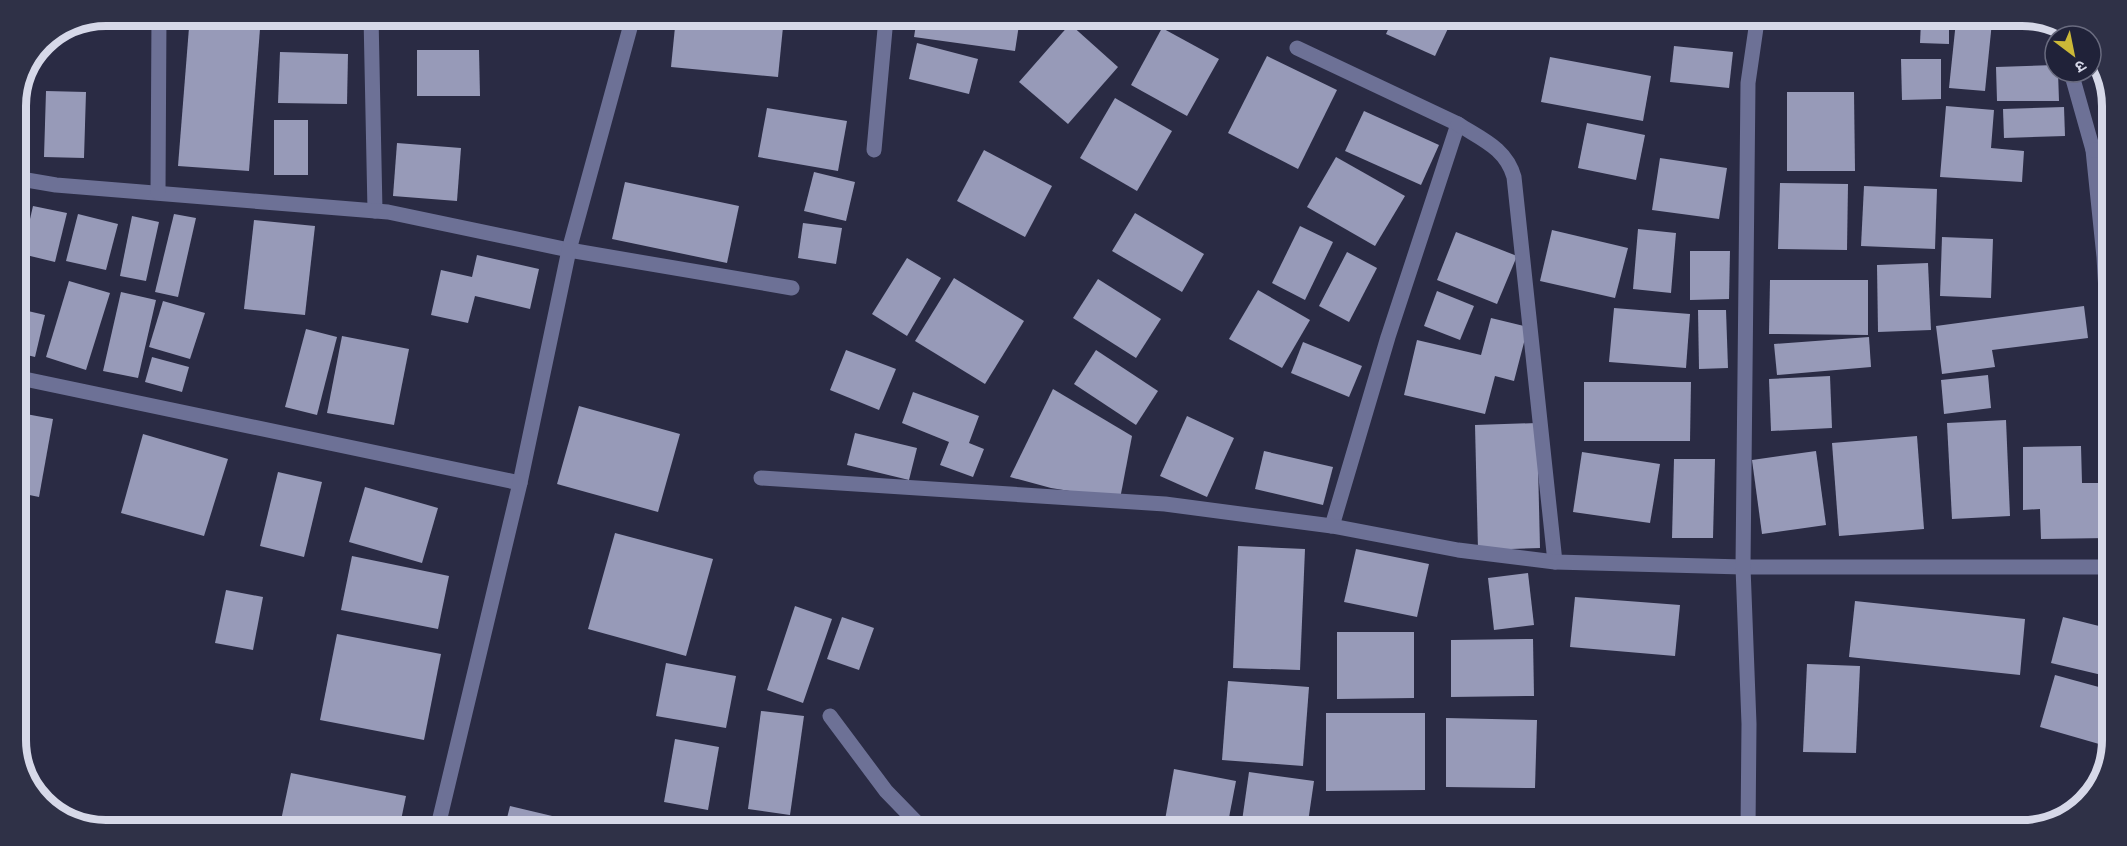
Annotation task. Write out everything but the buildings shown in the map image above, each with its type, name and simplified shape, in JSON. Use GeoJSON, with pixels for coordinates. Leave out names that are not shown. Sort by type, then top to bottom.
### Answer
{"type":"FeatureCollection","features":[{"type":"Feature","properties":{"kind":"street"},"geometry":{"type":"LineString","coordinates":[[158,192],[159,26]]}},
{"type":"Feature","properties":{"kind":"street"},"geometry":{"type":"LineString","coordinates":[[371,26],[375,211]]}},
{"type":"Feature","properties":{"kind":"street"},"geometry":{"type":"LineString","coordinates":[[439,820],[520,483],[569,250],[631,26]]}},
{"type":"Feature","properties":{"kind":"street"},"geometry":{"type":"LineString","coordinates":[[874,150],[885,26]]}},
{"type":"Feature","properties":{"kind":"street"},"geometry":{"type":"LineString","coordinates":[[1748,820],[1749,724],[1743,567],[1748,83],[1756,26]]}},
{"type":"Feature","properties":{"kind":"street"},"geometry":{"type":"LineString","coordinates":[[1297,48],[1458,124],[1503,153],[1511,165],[1555,562]]}},
{"type":"Feature","properties":{"kind":"street"},"geometry":{"type":"LineString","coordinates":[[2074,84],[2093,150],[2101,238]]}},
{"type":"Feature","properties":{"kind":"street"},"geometry":{"type":"LineString","coordinates":[[1332,526],[1388,337],[1458,124]]}},
{"type":"Feature","properties":{"kind":"street"},"geometry":{"type":"LineString","coordinates":[[2093,150],[2101,149]]}},
{"type":"Feature","properties":{"kind":"street"},"geometry":{"type":"LineString","coordinates":[[26,180],[56,185],[388,212],[569,250],[792,288]]}},
{"type":"Feature","properties":{"kind":"street"},"geometry":{"type":"LineString","coordinates":[[26,379],[520,483]]}},
{"type":"Feature","properties":{"kind":"street"},"geometry":{"type":"LineString","coordinates":[[761,478],[1165,504],[1332,526],[1458,550],[1555,562],[1743,567],[2102,567]]}},
{"type":"Feature","properties":{"kind":"street"},"geometry":{"type":"LineString","coordinates":[[830,716],[886,791],[914,820]]}}]}
